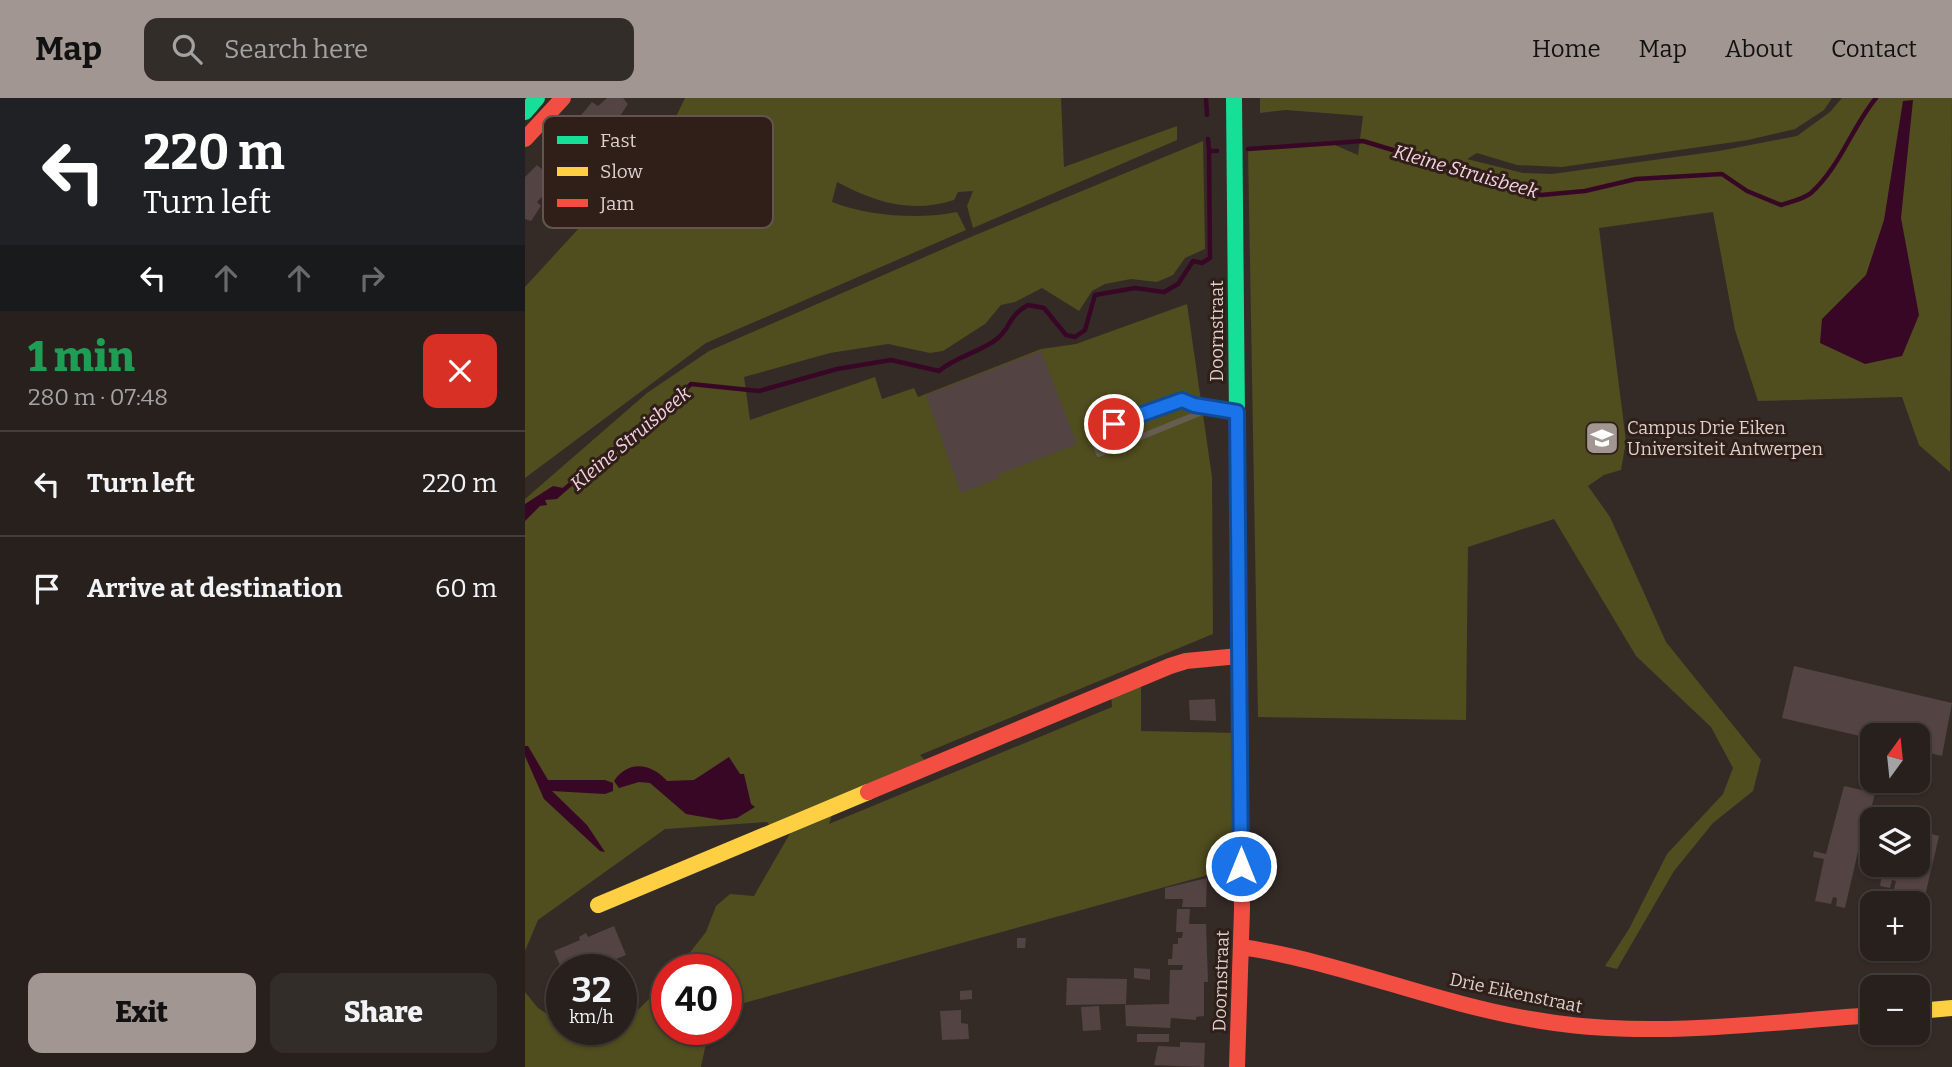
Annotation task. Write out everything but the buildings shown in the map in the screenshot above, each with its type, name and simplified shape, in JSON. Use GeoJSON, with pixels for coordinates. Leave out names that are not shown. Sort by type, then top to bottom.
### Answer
{"type":"FeatureCollection","features":[{"type":"Feature","properties":{"kind":"street"},"geometry":{"type":"LineString","coordinates":[[525,112],[537,98]]}},
{"type":"Feature","properties":{"kind":"street"},"geometry":{"type":"LineString","coordinates":[[546,116],[563,98]]}},
{"type":"Feature","properties":{"kind":"street","name":"Doornstraat"},"geometry":{"type":"LineString","coordinates":[[1234,98],[1242,947],[1237,1067]]}},
{"type":"Feature","properties":{"kind":"street"},"geometry":{"type":"LineString","coordinates":[[525,139],[543,120]]}},
{"type":"Feature","properties":{"kind":"street"},"geometry":{"type":"LineString","coordinates":[[598,905],[1170,666],[1186,661],[1239,656]]}},
{"type":"Feature","properties":{"kind":"street","name":"Drie Eikenstraat"},"geometry":{"type":"LineString","coordinates":[[1242,947],[1319,960],[1496,1012],[1582,1027],[1676,1027],[1860,1016]]}},
{"type":"Feature","properties":{"kind":"street"},"geometry":{"type":"LineString","coordinates":[[1930,1010],[1952,1008]]}},
{"type":"Feature","properties":{"kind":"lane"},"geometry":{"type":"LineString","coordinates":[[1213,408],[1098,454],[1091,432],[1182,400],[1237,412]]}},
{"type":"Feature","properties":{"kind":"shaded area"},"geometry":{"type":"Polygon","coordinates":[[[685,98],[1061,98],[1064,167],[1177,126],[1177,140],[973,228],[967,206],[973,191],[958,192],[954,200],[938,204],[908,206],[879,200],[837,182],[832,202],[861,211],[894,215],[927,216],[957,212],[966,230],[706,343],[525,478],[525,287],[579,228],[773,228],[773,116],[676,116],[685,98]]]}},
{"type":"Feature","properties":{"kind":"shaded area"},"geometry":{"type":"Polygon","coordinates":[[[1260,98],[1832,98],[1824,110],[1795,129],[1748,140],[1562,167],[1517,165],[1477,153],[1467,159],[1523,173],[1552,174],[1719,151],[1797,136],[1830,112],[1842,98],[1952,98],[1950,472],[1919,445],[1902,397],[1758,401],[1735,330],[1713,212],[1599,228],[1626,441],[1621,470],[1604,475],[1588,486],[1610,517],[1666,642],[1761,760],[1753,791],[1713,823],[1674,871],[1617,969],[1605,966],[1629,929],[1667,854],[1723,794],[1733,768],[1711,727],[1636,656],[1554,519],[1468,547],[1466,720],[1258,717],[1248,149],[1328,142],[1358,155],[1363,116],[1286,110],[1260,113],[1260,98]]]}},
{"type":"Feature","properties":{"kind":"shaded area"},"geometry":{"type":"Polygon","coordinates":[[[1913,100],[1901,218],[1919,315],[1902,356],[1865,364],[1820,343],[1822,319],[1866,275],[1884,220],[1903,101],[1913,100]]]}},
{"type":"Feature","properties":{"kind":"shaded area"},"geometry":{"type":"Polygon","coordinates":[[[1203,141],[1205,249],[1185,258],[1173,275],[1157,282],[1131,279],[1105,284],[1092,291],[1079,311],[1042,288],[1015,302],[1001,305],[985,324],[943,351],[930,353],[888,344],[830,353],[744,377],[750,420],[875,377],[882,399],[914,388],[918,397],[1041,349],[1076,344],[1187,304],[1212,477],[1213,634],[920,755],[930,766],[835,806],[829,824],[1112,707],[1111,690],[1141,678],[1141,731],[1240,733],[1241,866],[742,1004],[742,954],[689,954],[706,932],[716,906],[730,894],[754,896],[796,823],[774,832],[767,822],[665,829],[538,920],[525,951],[525,499],[647,393],[709,351],[973,236],[1203,141]]]}},
{"type":"Feature","properties":{"kind":"shaded area"},"geometry":{"type":"Polygon","coordinates":[[[553,486],[563,488],[564,492],[557,499],[545,500],[547,505],[540,506],[525,521],[525,504],[553,486]]]}},
{"type":"Feature","properties":{"kind":"shaded area"},"geometry":{"type":"Polygon","coordinates":[[[525,746],[528,746],[548,780],[605,780],[613,783],[613,791],[605,794],[552,791],[587,825],[605,852],[600,851],[544,799],[525,756],[525,746]]]}},
{"type":"Feature","properties":{"kind":"shaded area"},"geometry":{"type":"Polygon","coordinates":[[[729,757],[740,774],[744,774],[751,804],[755,807],[737,818],[721,820],[686,814],[650,783],[639,782],[619,788],[614,781],[627,769],[641,766],[655,771],[667,781],[694,780],[729,757]]]}},
{"type":"Feature","properties":{"kind":"shaded area"},"geometry":{"type":"Polygon","coordinates":[[[525,992],[546,1013],[546,1045],[637,1045],[637,1011],[651,997],[651,1045],[706,1045],[701,1067],[525,1067],[525,992]]]}},
{"type":"Feature","properties":{"kind":"waterway"},"geometry":{"type":"LineString","coordinates":[[1206,98],[1207,115]]}},
{"type":"Feature","properties":{"kind":"waterway","name":"Kleine Struisbeek"},"geometry":{"type":"LineString","coordinates":[[1248,149],[1363,141],[1541,195],[1585,191],[1636,179],[1722,174],[1747,191],[1781,205],[1808,195],[1821,183],[1876,98]]}},
{"type":"Feature","properties":{"kind":"waterway"},"geometry":{"type":"LineString","coordinates":[[1208,139],[1209,151]]}},
{"type":"Feature","properties":{"kind":"waterway","name":"Kleine Struisbeek"},"geometry":{"type":"LineString","coordinates":[[559,494],[601,458],[647,428],[691,384],[759,391],[837,369],[891,360],[939,371],[953,361],[992,343],[1016,314],[1028,305],[1044,308],[1066,335],[1075,337],[1085,330],[1095,295],[1135,288],[1164,292],[1178,284],[1193,261],[1202,263],[1210,258],[1209,151],[1217,151]]}},
{"type":"Feature","properties":{"kind":"traffic: fast"},"geometry":{"type":"LineString","coordinates":[[525,112],[537,98]]}},
{"type":"Feature","properties":{"kind":"traffic: fast"},"geometry":{"type":"LineString","coordinates":[[1234,98],[1238,524]]}},
{"type":"Feature","properties":{"kind":"traffic: slow"},"geometry":{"type":"LineString","coordinates":[[598,905],[868,792]]}},
{"type":"Feature","properties":{"kind":"traffic: slow"},"geometry":{"type":"LineString","coordinates":[[1930,1010],[1952,1008]]}},
{"type":"Feature","properties":{"kind":"traffic: jam"},"geometry":{"type":"LineString","coordinates":[[546,116],[563,98]]}},
{"type":"Feature","properties":{"kind":"traffic: jam"},"geometry":{"type":"LineString","coordinates":[[525,139],[543,120]]}},
{"type":"Feature","properties":{"kind":"traffic: jam"},"geometry":{"type":"LineString","coordinates":[[1237,1067],[1242,909],[1238,524]]}},
{"type":"Feature","properties":{"kind":"traffic: jam"},"geometry":{"type":"LineString","coordinates":[[868,792],[1170,666],[1186,661],[1239,656]]}},
{"type":"Feature","properties":{"kind":"traffic: jam"},"geometry":{"type":"LineString","coordinates":[[1242,947],[1315,962],[1494,1012],[1573,1025],[1701,1028],[1860,1016]]}},
{"type":"Feature","properties":{"kind":"place","name":"Campus Drie Eiken Universiteit Antwerpen"},"geometry":{"type":"Point","coordinates":[1602,438]}},
{"type":"Feature","properties":{"kind":"route"},"geometry":{"type":"LineString","coordinates":[[1114,424],[1182,400],[1194,405],[1237,412],[1241,866]]}}]}
